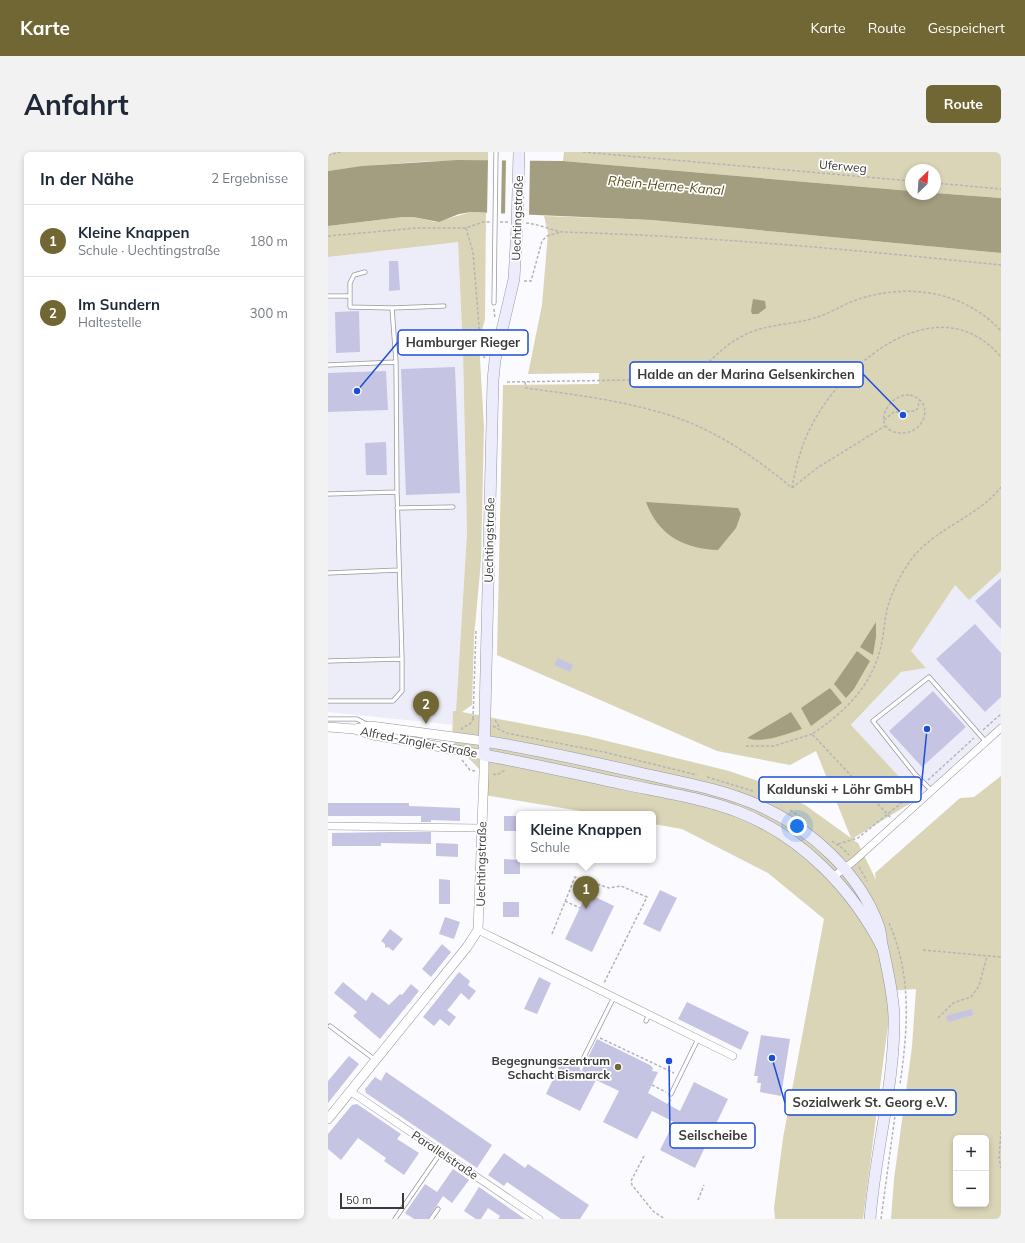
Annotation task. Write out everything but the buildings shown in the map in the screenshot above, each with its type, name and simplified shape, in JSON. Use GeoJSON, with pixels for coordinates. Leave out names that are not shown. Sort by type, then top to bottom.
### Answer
{"type":"FeatureCollection","features":[{"type":"Feature","properties":{"kind":"main road","name":"Uechtingstraße"},"geometry":{"type":"LineString","coordinates":[[484,755],[492,410],[495,360],[514,279],[519,152]]}},
{"type":"Feature","properties":{"kind":"main road"},"geometry":{"type":"LineString","coordinates":[[484,741],[609,766],[697,786],[742,799],[793,824],[828,852],[858,887],[880,929],[891,988],[894,1018],[891,1066],[870,1219]]}},
{"type":"Feature","properties":{"kind":"main road"},"geometry":{"type":"LineString","coordinates":[[484,755],[690,797],[738,812],[772,827],[807,852],[833,877],[869,923],[883,949]]}},
{"type":"Feature","properties":{"kind":"street","name":"Alfred-Zingler-Straße"},"geometry":{"type":"LineString","coordinates":[[328,727],[354,729],[371,726],[484,741]]}},
{"type":"Feature","properties":{"kind":"street"},"geometry":{"type":"LineString","coordinates":[[833,877],[932,791],[1001,728]]}},
{"type":"Feature","properties":{"kind":"street","name":"Alfred-Zingler-Straße"},"geometry":{"type":"LineString","coordinates":[[354,729],[372,736],[416,742],[484,755]]}},
{"type":"Feature","properties":{"kind":"street","name":"Uechtingstraße"},"geometry":{"type":"LineString","coordinates":[[328,1119],[467,948],[478,930],[484,755]]}},
{"type":"Feature","properties":{"kind":"street"},"geometry":{"type":"LineString","coordinates":[[328,826],[482,828]]}},
{"type":"Feature","properties":{"kind":"street"},"geometry":{"type":"LineString","coordinates":[[478,930],[614,997],[647,1017],[698,1038],[732,1056]]}},
{"type":"Feature","properties":{"kind":"street","name":"Parallelstraße"},"geometry":{"type":"LineString","coordinates":[[350,1091],[539,1219]]}},
{"type":"Feature","properties":{"kind":"lane"},"geometry":{"type":"LineString","coordinates":[[494,303],[496,152]]}},
{"type":"Feature","properties":{"kind":"lane"},"geometry":{"type":"LineString","coordinates":[[365,272],[359,272],[354,275],[350,283],[350,307],[392,308],[444,306]]}},
{"type":"Feature","properties":{"kind":"lane"},"geometry":{"type":"LineString","coordinates":[[328,296],[350,296]]}},
{"type":"Feature","properties":{"kind":"lane"},"geometry":{"type":"LineString","coordinates":[[328,700],[393,701],[402,691],[396,492],[396,362],[392,308]]}},
{"type":"Feature","properties":{"kind":"lane"},"geometry":{"type":"LineString","coordinates":[[328,365],[396,362]]}},
{"type":"Feature","properties":{"kind":"lane"},"geometry":{"type":"LineString","coordinates":[[328,494],[396,492]]}},
{"type":"Feature","properties":{"kind":"lane"},"geometry":{"type":"LineString","coordinates":[[397,508],[453,508]]}},
{"type":"Feature","properties":{"kind":"lane"},"geometry":{"type":"LineString","coordinates":[[328,573],[399,570]]}},
{"type":"Feature","properties":{"kind":"lane"},"geometry":{"type":"LineString","coordinates":[[328,661],[402,659]]}},
{"type":"Feature","properties":{"kind":"lane"},"geometry":{"type":"LineString","coordinates":[[932,791],[916,774],[873,721],[929,677],[986,742]]}},
{"type":"Feature","properties":{"kind":"lane"},"geometry":{"type":"LineString","coordinates":[[328,719],[357,719],[371,726]]}},
{"type":"Feature","properties":{"kind":"lane"},"geometry":{"type":"LineString","coordinates":[[581,1063],[614,997]]}},
{"type":"Feature","properties":{"kind":"lane"},"geometry":{"type":"LineString","coordinates":[[330,1026],[375,1060]]}},
{"type":"Feature","properties":{"kind":"lane"},"geometry":{"type":"LineString","coordinates":[[671,1094],[698,1038]]}},
{"type":"Feature","properties":{"kind":"lane"},"geometry":{"type":"LineString","coordinates":[[395,1219],[441,1152]]}},
{"type":"Feature","properties":{"kind":"lane"},"geometry":{"type":"LineString","coordinates":[[431,1219],[438,1209]]}},
{"type":"Feature","properties":{"kind":"path"},"geometry":{"type":"LineString","coordinates":[[328,155],[341,152]]}},
{"type":"Feature","properties":{"kind":"path","name":"Uferweg"},"geometry":{"type":"LineString","coordinates":[[583,152],[905,180]]}},
{"type":"Feature","properties":{"kind":"path"},"geometry":{"type":"LineString","coordinates":[[941,184],[1001,189]]}},
{"type":"Feature","properties":{"kind":"path"},"geometry":{"type":"LineString","coordinates":[[328,236],[417,228],[466,228],[473,252],[483,356],[486,359],[495,360]]}},
{"type":"Feature","properties":{"kind":"path"},"geometry":{"type":"LineString","coordinates":[[522,281],[531,281],[542,241],[547,236],[561,232],[672,237],[843,249],[1001,265]]}},
{"type":"Feature","properties":{"kind":"path"},"geometry":{"type":"LineString","coordinates":[[507,382],[694,379],[720,350],[750,333],[763,328],[813,319],[857,300],[892,291],[921,292],[944,295],[980,312],[1001,331]]}},
{"type":"Feature","properties":{"kind":"path"},"geometry":{"type":"LineString","coordinates":[[494,303],[494,318],[497,321]]}},
{"type":"Feature","properties":{"kind":"path"},"geometry":{"type":"LineString","coordinates":[[792,488],[799,456],[821,410],[836,388],[851,373],[880,349],[910,333],[927,328],[940,327],[967,331],[981,338],[1001,357]]}},
{"type":"Feature","properties":{"kind":"path"},"geometry":{"type":"LineString","coordinates":[[525,382],[526,388],[621,402],[657,411],[691,424],[736,446],[768,467],[792,488]]}},
{"type":"Feature","properties":{"kind":"path"},"geometry":{"type":"LineString","coordinates":[[906,395],[914,396],[919,400],[925,411],[924,420],[919,427],[911,432],[896,433],[889,430],[885,426],[884,420],[888,405],[895,398],[906,395]]}},
{"type":"Feature","properties":{"kind":"path"},"geometry":{"type":"LineString","coordinates":[[884,420],[897,411],[907,413],[915,411],[918,408],[919,400]]}},
{"type":"Feature","properties":{"kind":"path"},"geometry":{"type":"LineString","coordinates":[[792,488],[817,468],[885,426]]}},
{"type":"Feature","properties":{"kind":"path"},"geometry":{"type":"LineString","coordinates":[[746,746],[774,746],[812,734],[849,706],[870,678],[881,646],[887,610],[893,592],[911,559],[938,534],[995,494],[1001,486]]}},
{"type":"Feature","properties":{"kind":"path"},"geometry":{"type":"LineString","coordinates":[[462,734],[462,728],[470,724],[473,719],[477,721]]}},
{"type":"Feature","properties":{"kind":"path"},"geometry":{"type":"LineString","coordinates":[[812,734],[887,813]]}},
{"type":"Feature","properties":{"kind":"path"},"geometry":{"type":"LineString","coordinates":[[462,756],[462,759],[470,770],[477,771]]}},
{"type":"Feature","properties":{"kind":"path"},"geometry":{"type":"LineString","coordinates":[[492,774],[497,775],[506,770],[506,766]]}},
{"type":"Feature","properties":{"kind":"path"},"geometry":{"type":"LineString","coordinates":[[552,934],[575,877],[609,888],[621,886],[647,897],[600,990]]}},
{"type":"Feature","properties":{"kind":"path"},"geometry":{"type":"LineString","coordinates":[[565,901],[580,908]]}},
{"type":"Feature","properties":{"kind":"path"},"geometry":{"type":"LineString","coordinates":[[923,950],[1001,958]]}},
{"type":"Feature","properties":{"kind":"path"},"geometry":{"type":"LineString","coordinates":[[938,1018],[953,1003],[971,997],[979,986],[987,956]]}},
{"type":"Feature","properties":{"kind":"path"},"geometry":{"type":"LineString","coordinates":[[595,1035],[680,1076]]}},
{"type":"Feature","properties":{"kind":"path"},"geometry":{"type":"LineString","coordinates":[[652,1085],[671,1094]]}},
{"type":"Feature","properties":{"kind":"path"},"geometry":{"type":"LineString","coordinates":[[1001,1131],[999,1158],[1001,1168]]}},
{"type":"Feature","properties":{"kind":"path"},"geometry":{"type":"LineString","coordinates":[[644,1156],[631,1181],[632,1186],[653,1211],[665,1219]]}},
{"type":"Feature","properties":{"kind":"path"},"geometry":{"type":"LineString","coordinates":[[698,1200],[704,1185]]}},
{"type":"Feature","properties":{"kind":"shaded area"},"geometry":{"type":"Polygon","coordinates":[[[328,152],[488,152],[488,161],[408,163],[328,171],[328,152]]]}},
{"type":"Feature","properties":{"kind":"shaded area"},"geometry":{"type":"Polygon","coordinates":[[[564,152],[1001,152],[1001,198],[941,193],[941,164],[905,164],[905,190],[563,161],[564,152]]]}},
{"type":"Feature","properties":{"kind":"shaded area"},"geometry":{"type":"Polygon","coordinates":[[[471,212],[486,213],[485,319],[479,342],[484,427],[481,561],[474,637],[472,705],[462,712],[587,736],[729,771],[761,782],[805,805],[851,838],[816,751],[790,765],[717,751],[497,655],[503,385],[599,384],[599,373],[528,374],[542,305],[548,233],[544,216],[652,220],[1001,253],[1001,571],[969,600],[955,585],[911,651],[926,668],[901,672],[851,725],[919,798],[852,839],[858,843],[876,880],[875,873],[960,798],[974,797],[1001,776],[1001,1219],[891,1219],[894,1179],[912,1047],[916,989],[888,991],[889,1017],[863,1219],[775,1219],[774,1208],[783,1138],[824,919],[768,873],[682,829],[656,825],[656,811],[581,811],[484,795],[482,772],[452,741],[453,711],[456,711],[467,533],[463,352],[458,242],[328,257],[328,226],[413,217],[436,222],[471,212]]]}},
{"type":"Feature","properties":{"kind":"shaded area"},"geometry":{"type":"Polygon","coordinates":[[[458,241],[463,352],[467,533],[455,725],[328,712],[328,257],[458,241]]]}},
{"type":"Feature","properties":{"kind":"shaded area"},"geometry":{"type":"Polygon","coordinates":[[[1001,571],[1001,724],[919,798],[851,726],[901,672],[926,668],[911,651],[955,584],[969,600],[1001,571]]]}},
{"type":"Feature","properties":{"kind":"water","name":"Rhein-Herne-Kanal"},"geometry":{"type":"Polygon","coordinates":[[[457,160],[563,161],[905,190],[905,200],[941,200],[941,193],[1001,198],[1001,253],[652,220],[471,212],[459,214],[439,222],[413,217],[403,217],[328,226],[328,171],[362,166],[457,160]]]}},
{"type":"Feature","properties":{"kind":"water"},"geometry":{"type":"Polygon","coordinates":[[[753,299],[765,301],[766,308],[758,314],[752,314],[751,311],[753,299]]]}},
{"type":"Feature","properties":{"kind":"water"},"geometry":{"type":"Polygon","coordinates":[[[646,502],[738,508],[741,514],[736,528],[718,550],[706,549],[683,543],[665,531],[651,513],[646,502]]]}},
{"type":"Feature","properties":{"kind":"water"},"geometry":{"type":"Polygon","coordinates":[[[876,622],[876,637],[873,655],[860,647],[876,622]]]}},
{"type":"Feature","properties":{"kind":"water"},"geometry":{"type":"Polygon","coordinates":[[[857,651],[870,661],[854,689],[846,698],[834,684],[857,651]]]}},
{"type":"Feature","properties":{"kind":"water"},"geometry":{"type":"Polygon","coordinates":[[[830,688],[842,703],[811,726],[801,708],[830,688]]]}},
{"type":"Feature","properties":{"kind":"water"},"geometry":{"type":"Polygon","coordinates":[[[791,712],[802,729],[782,736],[767,739],[753,740],[747,738],[791,712]]]}},
{"type":"Feature","properties":{"kind":"pier"},"geometry":{"type":"Polygon","coordinates":[[[488,159],[502,159],[501,215],[487,215],[488,159]]]}},
{"type":"Feature","properties":{"kind":"pier"},"geometry":{"type":"Polygon","coordinates":[[[506,159],[530,159],[529,217],[505,216],[506,159]]]}},
{"type":"Feature","properties":{"kind":"place","name":"Hamburger Rieger"},"geometry":{"type":"Point","coordinates":[357,391]}},
{"type":"Feature","properties":{"kind":"place","name":"Halde an der Marina Gelsenkirchen"},"geometry":{"type":"Point","coordinates":[903,415]}},
{"type":"Feature","properties":{"kind":"place","name":"Im Sundern"},"geometry":{"type":"Point","coordinates":[426,724]}},
{"type":"Feature","properties":{"kind":"place","name":"Kaldunski + Löhr GmbH"},"geometry":{"type":"Point","coordinates":[927,729]}},
{"type":"Feature","properties":{"kind":"place","name":"Kleine Knappen"},"geometry":{"type":"Point","coordinates":[586,909]}},
{"type":"Feature","properties":{"kind":"place","name":"Sozialwerk St. Georg e.V."},"geometry":{"type":"Point","coordinates":[772,1058]}},
{"type":"Feature","properties":{"kind":"place","name":"Seilscheibe"},"geometry":{"type":"Point","coordinates":[669,1061]}},
{"type":"Feature","properties":{"kind":"place","name":"Begegnungszentrum Schacht Bismarck"},"geometry":{"type":"Point","coordinates":[618,1067]}}]}
